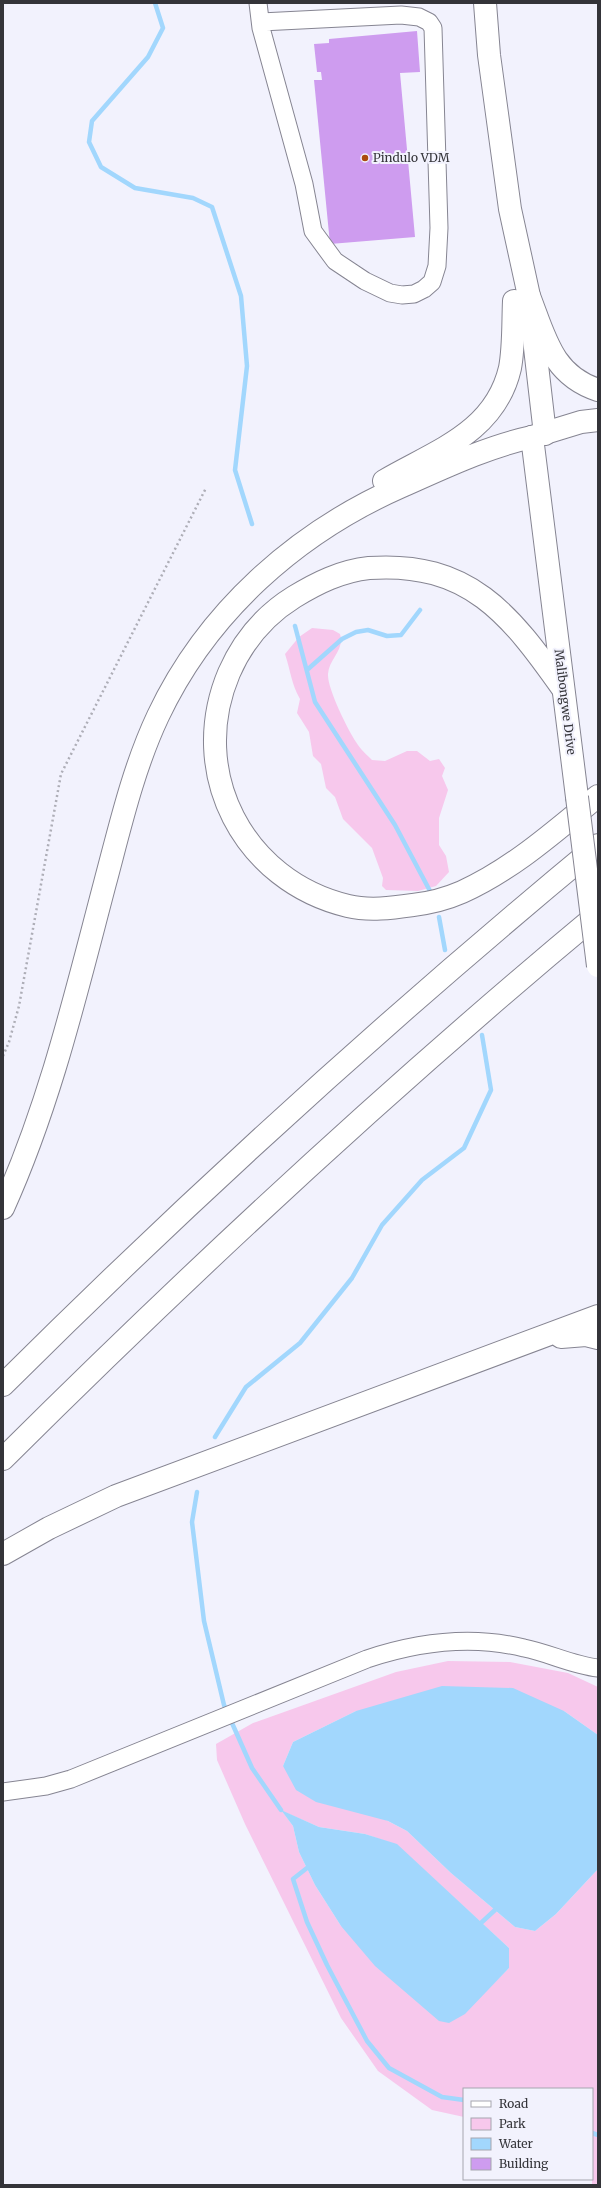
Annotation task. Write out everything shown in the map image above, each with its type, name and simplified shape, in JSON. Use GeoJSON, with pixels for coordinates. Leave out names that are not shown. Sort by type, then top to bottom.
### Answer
{"type":"FeatureCollection","features":[{"type":"Feature","properties":{"kind":"main road"},"geometry":{"type":"LineString","coordinates":[[484,3],[489,55],[522,299],[538,435]]}},
{"type":"Feature","properties":{"kind":"main road"},"geometry":{"type":"LineString","coordinates":[[522,299],[557,363],[573,378],[598,390]]}},
{"type":"Feature","properties":{"kind":"main road"},"geometry":{"type":"LineString","coordinates":[[356,508],[379,484],[466,435],[481,423],[494,406],[510,366],[522,299]]}},
{"type":"Feature","properties":{"kind":"main road"},"geometry":{"type":"LineString","coordinates":[[3,1208],[23,1162],[56,1067],[134,775],[159,713],[191,658],[237,600],[295,549],[356,508],[454,464],[514,441],[598,420]]}},
{"type":"Feature","properties":{"kind":"main road","name":"Malibongwe Drive"},"geometry":{"type":"LineString","coordinates":[[538,435],[556,522],[588,793],[598,855]]}},
{"type":"Feature","properties":{"kind":"main road","name":"Malibongwe Drive"},"geometry":{"type":"LineString","coordinates":[[538,435],[563,689],[588,793],[598,966]]}},
{"type":"Feature","properties":{"kind":"main road"},"geometry":{"type":"LineString","coordinates":[[563,689],[535,649],[506,614],[473,589],[449,577],[418,570],[388,567],[357,569],[319,582],[274,609],[255,630],[236,658],[224,686],[217,713],[215,743],[218,773],[231,814],[240,832],[267,863],[294,884],[314,895],[356,907],[390,909],[434,902],[461,893],[505,870],[588,793]]}},
{"type":"Feature","properties":{"kind":"main road"},"geometry":{"type":"LineString","coordinates":[[3,1385],[143,1249],[288,1113],[459,963],[598,845]]}},
{"type":"Feature","properties":{"kind":"main road"},"geometry":{"type":"LineString","coordinates":[[3,1459],[162,1302],[322,1154],[451,1039],[598,914]]}},
{"type":"Feature","properties":{"kind":"main road"},"geometry":{"type":"LineString","coordinates":[[3,1554],[49,1528],[116,1496],[598,1316]]}},
{"type":"Feature","properties":{"kind":"main road"},"geometry":{"type":"LineString","coordinates":[[540,1338],[586,1335],[598,1338]]}},
{"type":"Feature","properties":{"kind":"street"},"geometry":{"type":"LineString","coordinates":[[258,3],[260,22],[304,184],[313,231],[335,261],[365,281],[390,293],[402,295],[414,294],[424,289],[432,282],[437,266],[439,228],[433,28],[429,22],[419,17],[401,16],[260,22]]}},
{"type":"Feature","properties":{"kind":"street"},"geometry":{"type":"LineString","coordinates":[[3,1792],[24,1790],[72,1779],[367,1659],[401,1649],[433,1642],[469,1641],[497,1643],[525,1648],[574,1663],[598,1668]]}},
{"type":"Feature","properties":{"kind":"street"},"geometry":{"type":"LineString","coordinates":[[3,1800],[24,1790]]}},
{"type":"Feature","properties":{"kind":"path"},"geometry":{"type":"LineString","coordinates":[[3,1056],[9,1042],[19,1006],[61,774],[206,488]]}},
{"type":"Feature","properties":{"kind":"green space"},"geometry":{"type":"Polygon","coordinates":[[[312,628],[333,630],[340,634],[341,640],[339,650],[329,669],[329,680],[334,699],[343,719],[359,747],[372,760],[385,761],[407,751],[417,751],[430,761],[439,759],[445,768],[442,776],[448,790],[439,818],[439,845],[446,856],[449,872],[436,886],[418,891],[386,890],[382,886],[383,878],[372,848],[343,819],[335,797],[326,788],[321,764],[313,756],[309,732],[297,713],[300,699],[293,682],[285,654],[299,637],[312,628]]]}},
{"type":"Feature","properties":{"kind":"green space"},"geometry":{"type":"Polygon","coordinates":[[[448,1661],[510,1662],[568,1673],[598,1687],[598,1735],[564,1711],[356,1711],[293,1742],[283,1766],[407,1831],[451,1873],[515,1927],[535,1931],[556,1914],[598,1869],[598,2185],[592,2185],[593,2088],[463,2088],[463,2117],[432,2110],[378,2071],[341,2018],[245,1824],[217,1760],[216,1744],[253,1723],[396,1672],[448,1661]],[[282,1811],[293,1826],[299,1852],[315,1885],[341,1926],[489,1988],[509,1968],[509,1948],[397,1845],[365,1834],[319,1827],[282,1811]]]}},
{"type":"Feature","properties":{"kind":"water"},"geometry":{"type":"Polygon","coordinates":[[[442,1686],[513,1688],[564,1711],[598,1735],[598,1869],[556,1914],[535,1931],[515,1927],[451,1873],[407,1831],[388,1821],[316,1802],[296,1790],[283,1766],[293,1742],[356,1711],[442,1686]]]}},
{"type":"Feature","properties":{"kind":"water"},"geometry":{"type":"Polygon","coordinates":[[[281,1810],[319,1827],[365,1834],[397,1844],[509,1948],[509,1968],[465,2014],[449,2023],[439,2021],[375,1966],[341,1926],[315,1885],[299,1852],[293,1826],[281,1810]]]}},
{"type":"Feature","properties":{"kind":"building","name":"Pindulo VDM"},"geometry":{"type":"Polygon","coordinates":[[[417,31],[420,72],[400,73],[415,237],[330,244],[314,80],[322,80],[321,72],[317,72],[314,44],[329,43],[329,39],[417,31]]]}},
{"type":"Feature","properties":{"kind":"waterway"},"geometry":{"type":"LineString","coordinates":[[155,3],[163,28],[148,57],[92,121],[89,142],[101,167],[135,188],[193,198],[212,207],[241,296],[247,366],[235,470],[252,524]]}},
{"type":"Feature","properties":{"kind":"waterway"},"geometry":{"type":"LineString","coordinates":[[307,670],[342,639],[356,632],[368,630],[387,636],[401,635],[420,610]]}},
{"type":"Feature","properties":{"kind":"waterway"},"geometry":{"type":"LineString","coordinates":[[295,626],[315,702],[395,825],[430,891]]}},
{"type":"Feature","properties":{"kind":"waterway"},"geometry":{"type":"LineString","coordinates":[[439,917],[445,950]]}},
{"type":"Feature","properties":{"kind":"waterway"},"geometry":{"type":"LineString","coordinates":[[215,1437],[246,1387],[300,1343],[352,1278],[382,1225],[422,1180],[464,1148],[491,1090],[482,1035]]}},
{"type":"Feature","properties":{"kind":"waterway"},"geometry":{"type":"LineString","coordinates":[[197,1492],[192,1522],[204,1621],[224,1705],[252,1768],[281,1810]]}},
{"type":"Feature","properties":{"kind":"waterway"},"geometry":{"type":"LineString","coordinates":[[307,1868],[293,1879],[307,1922],[327,1965],[367,2041],[389,2068],[442,2097],[463,2100]]}},
{"type":"Feature","properties":{"kind":"waterway"},"geometry":{"type":"LineString","coordinates":[[482,1922],[495,1910]]}},
{"type":"Feature","properties":{"kind":"waterway"},"geometry":{"type":"LineString","coordinates":[[593,2133],[598,2135]]}},
{"type":"Feature","properties":{"kind":"place","name":"Pindulo VDM"},"geometry":{"type":"Point","coordinates":[365,158]}}]}
